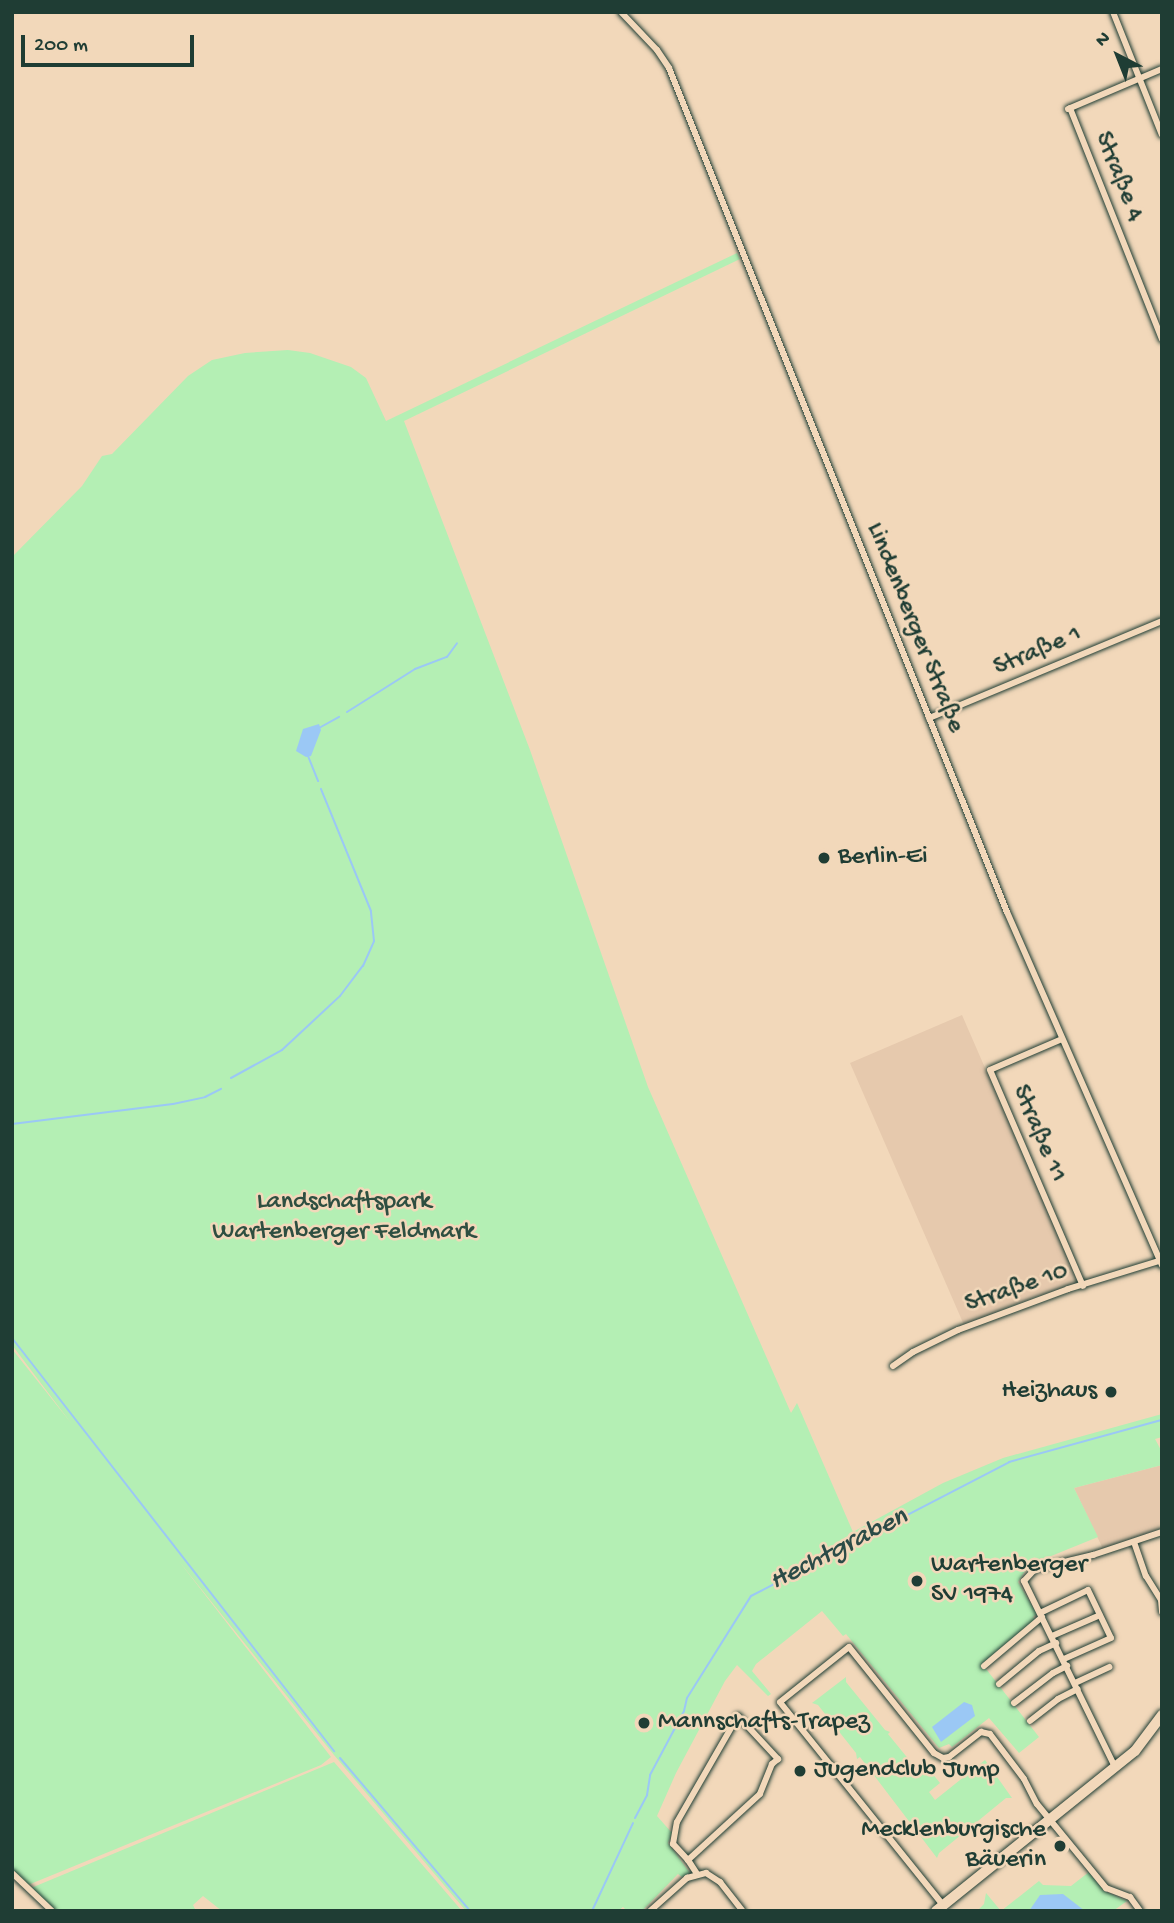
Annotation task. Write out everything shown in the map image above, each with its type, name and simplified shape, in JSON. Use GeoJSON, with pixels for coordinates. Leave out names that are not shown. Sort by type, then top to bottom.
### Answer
{"type":"FeatureCollection","features":[{"type":"Feature","properties":{"kind":"main road"},"geometry":{"type":"LineString","coordinates":[[939,1908],[1144,1742],[1162,1716]]}},
{"type":"Feature","properties":{"kind":"street","name":"Lindenberger Straße"},"geometry":{"type":"LineString","coordinates":[[621,12],[657,50],[668,68],[929,718],[1062,1040],[1161,1263]]}},
{"type":"Feature","properties":{"kind":"street"},"geometry":{"type":"LineString","coordinates":[[1113,12],[1162,135]]}},
{"type":"Feature","properties":{"kind":"street"},"geometry":{"type":"LineString","coordinates":[[1139,78],[1162,69]]}},
{"type":"Feature","properties":{"kind":"street","name":"Straße 4"},"geometry":{"type":"LineString","coordinates":[[1139,78],[1069,108],[1162,339]]}},
{"type":"Feature","properties":{"kind":"street","name":"Straße 1"},"geometry":{"type":"LineString","coordinates":[[929,718],[1162,621]]}},
{"type":"Feature","properties":{"kind":"street","name":"Straße 11"},"geometry":{"type":"LineString","coordinates":[[1062,1040],[990,1070],[1083,1286]]}},
{"type":"Feature","properties":{"kind":"street","name":"Straße 10"},"geometry":{"type":"LineString","coordinates":[[893,1366],[958,1330],[1083,1286],[1161,1263]]}},
{"type":"Feature","properties":{"kind":"street"},"geometry":{"type":"LineString","coordinates":[[1114,1765],[1024,1583],[1030,1571],[1162,1532]]}},
{"type":"Feature","properties":{"kind":"street"},"geometry":{"type":"LineString","coordinates":[[1134,1542],[1151,1587],[1161,1600],[1162,1612]]}},
{"type":"Feature","properties":{"kind":"street"},"geometry":{"type":"LineString","coordinates":[[984,1666],[1041,1615],[1088,1590],[1111,1638],[1065,1663],[1014,1703]]}},
{"type":"Feature","properties":{"kind":"street"},"geometry":{"type":"LineString","coordinates":[[1052,1636],[1100,1615]]}},
{"type":"Feature","properties":{"kind":"street"},"geometry":{"type":"LineString","coordinates":[[999,1684],[1039,1651],[1056,1643]]}},
{"type":"Feature","properties":{"kind":"street"},"geometry":{"type":"LineString","coordinates":[[939,1908],[780,1702],[849,1647],[934,1753],[943,1758],[949,1757],[981,1732],[990,1734],[1049,1819],[1106,1888],[1130,1897],[1140,1911]]}},
{"type":"Feature","properties":{"kind":"street"},"geometry":{"type":"LineString","coordinates":[[1030,1721],[1077,1686],[1110,1667]]}},
{"type":"Feature","properties":{"kind":"street"},"geometry":{"type":"LineString","coordinates":[[688,1860],[760,1794],[772,1764],[778,1759],[738,1716],[677,1822],[673,1844],[697,1874]]}},
{"type":"Feature","properties":{"kind":"street"},"geometry":{"type":"LineString","coordinates":[[12,1873],[52,1911]]}},
{"type":"Feature","properties":{"kind":"street"},"geometry":{"type":"LineString","coordinates":[[650,1911],[669,1891],[697,1874],[715,1878],[743,1911]]}},
{"type":"Feature","properties":{"kind":"shaded area"},"geometry":{"type":"Polygon","coordinates":[[[962,1015],[1079,1284],[1035,1297],[964,1325],[850,1063],[962,1015]]]}},
{"type":"Feature","properties":{"kind":"shaded area"},"geometry":{"type":"Polygon","coordinates":[[[1162,1465],[1162,1528],[1103,1549],[1074,1488],[1162,1465]]]}},
{"type":"Feature","properties":{"kind":"green space","name":"Landschaftspark Wartenberger Feldmark"},"geometry":{"type":"Polygon","coordinates":[[[737,253],[740,259],[404,421],[530,750],[648,1087],[791,1413],[797,1403],[853,1532],[943,1483],[1003,1458],[1162,1414],[1162,1437],[1155,1439],[1162,1452],[1162,1465],[1074,1488],[1098,1537],[1029,1565],[1018,1582],[1037,1614],[1033,1617],[1037,1621],[983,1665],[1039,1737],[1019,1753],[989,1718],[952,1747],[949,1744],[939,1748],[846,1634],[843,1636],[822,1611],[756,1664],[752,1671],[771,1694],[768,1696],[737,1665],[725,1681],[676,1773],[657,1816],[672,1833],[668,1843],[690,1873],[682,1877],[678,1874],[642,1911],[627,1911],[623,1907],[618,1911],[466,1911],[334,1755],[178,1560],[331,1757],[321,1765],[28,1885],[12,1870],[12,1349],[71,1423],[12,1345],[12,557],[82,486],[102,456],[112,454],[188,376],[212,360],[245,353],[288,350],[310,353],[351,367],[366,378],[386,421],[737,253]]]}},
{"type":"Feature","properties":{"kind":"green space"},"geometry":{"type":"Polygon","coordinates":[[[846,1677],[846,1682],[885,1730],[890,1732],[888,1734],[919,1772],[927,1767],[940,1783],[929,1792],[935,1800],[985,1760],[1012,1798],[1006,1798],[939,1853],[937,1858],[860,1757],[857,1759],[856,1753],[818,1705],[812,1703],[846,1677]]]}},
{"type":"Feature","properties":{"kind":"green space"},"geometry":{"type":"Polygon","coordinates":[[[334,1762],[462,1911],[222,1911],[203,1896],[193,1905],[196,1911],[55,1911],[31,1888],[334,1762]]]}},
{"type":"Feature","properties":{"kind":"green space"},"geometry":{"type":"Polygon","coordinates":[[[1089,1872],[1104,1891],[1127,1901],[1113,1911],[1001,1911],[1039,1881],[1043,1885],[1071,1886],[1089,1872]]]}},
{"type":"Feature","properties":{"kind":"green space"},"geometry":{"type":"Polygon","coordinates":[[[986,1893],[1001,1911],[977,1911],[984,1904],[986,1893]]]}},
{"type":"Feature","properties":{"kind":"water"},"geometry":{"type":"Polygon","coordinates":[[[319,724],[321,730],[311,756],[306,757],[296,751],[303,729],[319,724]]]}},
{"type":"Feature","properties":{"kind":"water"},"geometry":{"type":"Polygon","coordinates":[[[964,1702],[972,1705],[975,1716],[941,1742],[932,1727],[964,1702]]]}},
{"type":"Feature","properties":{"kind":"water"},"geometry":{"type":"Polygon","coordinates":[[[1063,1894],[1085,1911],[1029,1911],[1040,1895],[1063,1894]]]}},
{"type":"Feature","properties":{"kind":"waterway"},"geometry":{"type":"LineString","coordinates":[[347,712],[415,669],[447,657],[457,643]]}},
{"type":"Feature","properties":{"kind":"waterway"},"geometry":{"type":"LineString","coordinates":[[319,728],[339,717]]}},
{"type":"Feature","properties":{"kind":"waterway"},"geometry":{"type":"LineString","coordinates":[[308,756],[318,781]]}},
{"type":"Feature","properties":{"kind":"waterway"},"geometry":{"type":"LineString","coordinates":[[231,1078],[282,1050],[340,996],[363,966],[374,941],[371,911],[321,789]]}},
{"type":"Feature","properties":{"kind":"waterway"},"geometry":{"type":"LineString","coordinates":[[12,1124],[173,1104],[205,1097],[221,1089]]}},
{"type":"Feature","properties":{"kind":"waterway"},"geometry":{"type":"LineString","coordinates":[[12,1338],[334,1751]]}},
{"type":"Feature","properties":{"kind":"waterway","name":"Hechtgraben"},"geometry":{"type":"LineString","coordinates":[[635,1818],[647,1795],[650,1775],[684,1711],[687,1698],[751,1596],[1009,1462],[1162,1420]]}},
{"type":"Feature","properties":{"kind":"waterway"},"geometry":{"type":"LineString","coordinates":[[340,1758],[470,1911]]}},
{"type":"Feature","properties":{"kind":"waterway","name":"Hechtgraben"},"geometry":{"type":"LineString","coordinates":[[592,1911],[633,1823]]}},
{"type":"Feature","properties":{"kind":"place","name":"Berlin-Ei"},"geometry":{"type":"Point","coordinates":[824,858]}},
{"type":"Feature","properties":{"kind":"place","name":"Heizhaus"},"geometry":{"type":"Point","coordinates":[1111,1392]}},
{"type":"Feature","properties":{"kind":"place","name":"Wartenberger SV 1974"},"geometry":{"type":"Point","coordinates":[917,1581]}},
{"type":"Feature","properties":{"kind":"place","name":"Mannschafts-Trapez"},"geometry":{"type":"Point","coordinates":[644,1723]}},
{"type":"Feature","properties":{"kind":"place","name":"Jugendclub Jump"},"geometry":{"type":"Point","coordinates":[800,1771]}},
{"type":"Feature","properties":{"kind":"place","name":"Mecklenburgische Bäuerin"},"geometry":{"type":"Point","coordinates":[1060,1846]}}]}
